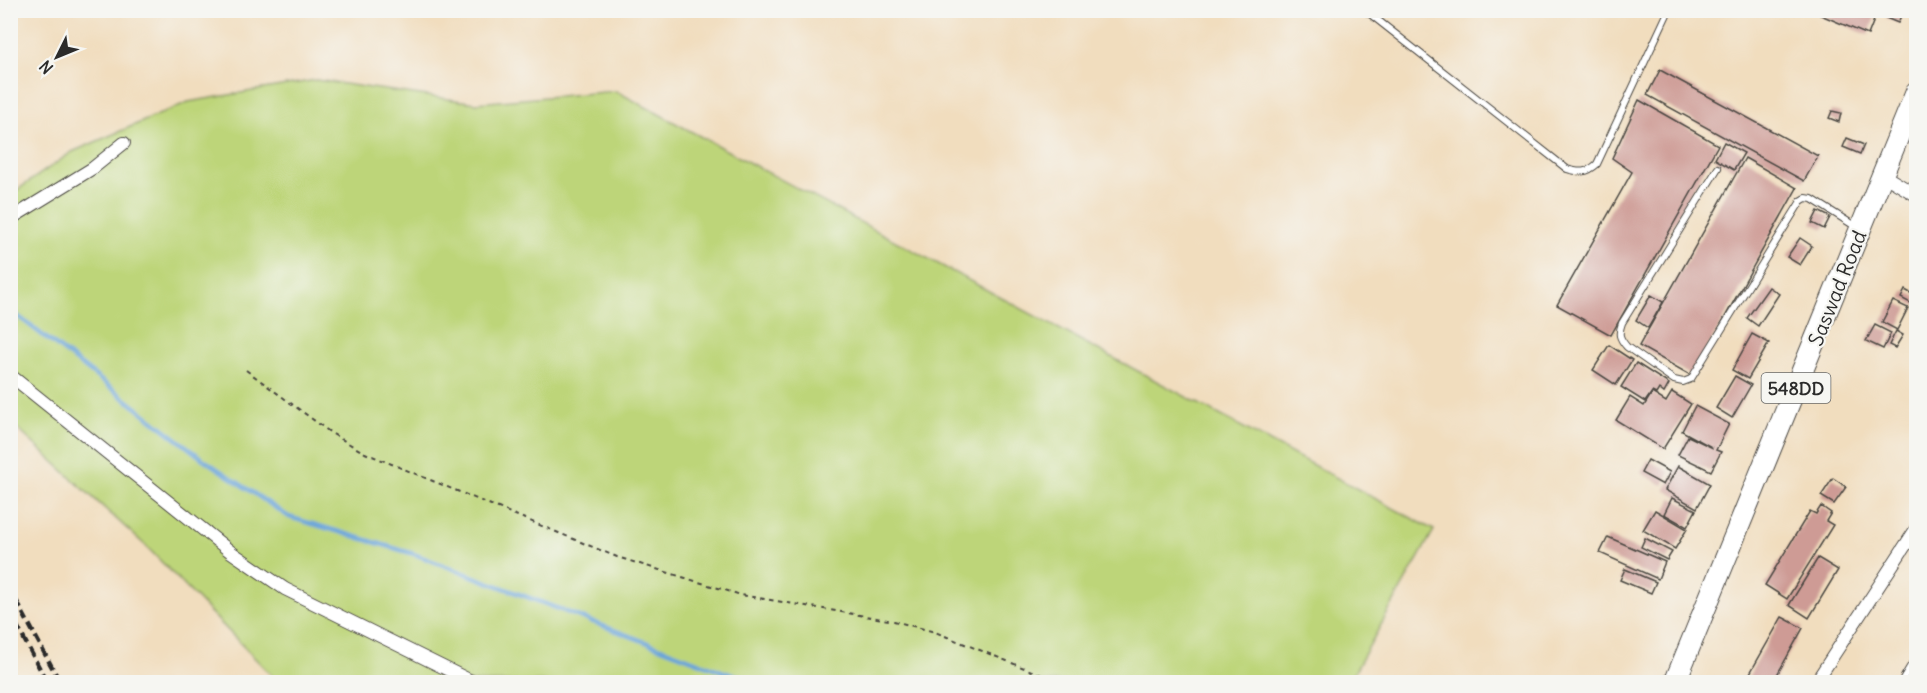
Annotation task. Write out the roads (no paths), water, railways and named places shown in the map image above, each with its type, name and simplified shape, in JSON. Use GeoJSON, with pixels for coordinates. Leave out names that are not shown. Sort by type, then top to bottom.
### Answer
{"type":"FeatureCollection","features":[{"type":"Feature","properties":{"kind":"highway","name":"Saswad Road"},"geometry":{"type":"LineString","coordinates":[[1675,682],[1917,93]]}},
{"type":"Feature","properties":{"kind":"street"},"geometry":{"type":"LineString","coordinates":[[10,219],[93,168],[124,142]]}},
{"type":"Feature","properties":{"kind":"street"},"geometry":{"type":"LineString","coordinates":[[1883,175],[1917,195]]}},
{"type":"Feature","properties":{"kind":"street"},"geometry":{"type":"LineString","coordinates":[[10,375],[231,552],[285,589],[473,682]]}},
{"type":"Feature","properties":{"kind":"street"},"geometry":{"type":"LineString","coordinates":[[1816,682],[1917,529]]}},
{"type":"Feature","properties":{"kind":"lane"},"geometry":{"type":"LineString","coordinates":[[1365,10],[1567,169],[1578,172],[1589,171],[1597,164],[1669,10]]}},
{"type":"Feature","properties":{"kind":"lane"},"geometry":{"type":"LineString","coordinates":[[1718,168],[1618,333],[1626,347],[1674,380],[1683,382],[1691,379],[1801,201],[1806,198],[1812,199],[1861,230]]}},
{"type":"Feature","properties":{"kind":"lane"},"geometry":{"type":"LineString","coordinates":[[1901,682],[1917,657]]}},
{"type":"Feature","properties":{"kind":"waterway"},"geometry":{"type":"LineString","coordinates":[[10,310],[203,459],[289,517],[414,554],[727,673],[761,682]]}},
{"type":"Feature","properties":{"kind":"railway"},"geometry":{"type":"LineString","coordinates":[[10,589],[60,682]]}},
{"type":"Feature","properties":{"kind":"railway"},"geometry":{"type":"LineString","coordinates":[[10,613],[47,682]]}}]}
